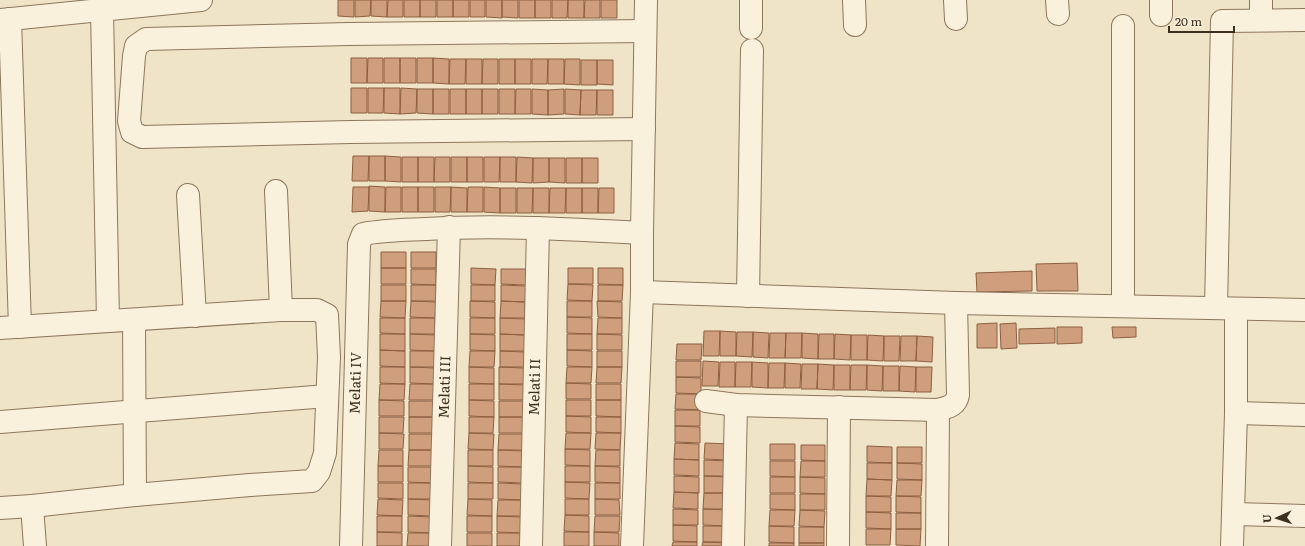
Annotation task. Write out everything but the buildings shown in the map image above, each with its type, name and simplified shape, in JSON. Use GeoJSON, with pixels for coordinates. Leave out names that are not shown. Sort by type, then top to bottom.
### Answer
{"type":"FeatureCollection","features":[{"type":"Feature","properties":{"kind":"street"},"geometry":{"type":"LineString","coordinates":[[0,508],[135,495],[312,481],[319,472],[325,453],[329,357],[327,315],[317,310],[281,310],[10,327],[5,19],[201,0]]}},
{"type":"Feature","properties":{"kind":"street"},"geometry":{"type":"LineString","coordinates":[[632,546],[642,292],[646,0]]}},
{"type":"Feature","properties":{"kind":"street"},"geometry":{"type":"LineString","coordinates":[[751,0],[751,28]]}},
{"type":"Feature","properties":{"kind":"street"},"geometry":{"type":"LineString","coordinates":[[854,0],[855,25]]}},
{"type":"Feature","properties":{"kind":"street"},"geometry":{"type":"LineString","coordinates":[[102,10],[108,321]]}},
{"type":"Feature","properties":{"kind":"street"},"geometry":{"type":"LineString","coordinates":[[1232,546],[1236,413],[1226,309],[1222,21],[1305,20]]}},
{"type":"Feature","properties":{"kind":"street"},"geometry":{"type":"LineString","coordinates":[[1123,26],[1123,306]]}},
{"type":"Feature","properties":{"kind":"street"},"geometry":{"type":"LineString","coordinates":[[644,129],[350,132],[142,137],[132,132],[129,121],[136,46],[146,39],[349,34],[645,31]]}},
{"type":"Feature","properties":{"kind":"street"},"geometry":{"type":"LineString","coordinates":[[748,296],[752,50]]}},
{"type":"Feature","properties":{"kind":"street"},"geometry":{"type":"LineString","coordinates":[[276,191],[281,310]]}},
{"type":"Feature","properties":{"kind":"street"},"geometry":{"type":"LineString","coordinates":[[188,195],[195,316]]}},
{"type":"Feature","properties":{"kind":"street"},"geometry":{"type":"LineString","coordinates":[[449,228],[538,228],[642,233]]}},
{"type":"Feature","properties":{"kind":"street","name":"Melati IV"},"geometry":{"type":"LineString","coordinates":[[351,546],[359,244],[363,234],[449,228]]}},
{"type":"Feature","properties":{"kind":"street","name":"Melati III"},"geometry":{"type":"LineString","coordinates":[[440,546],[449,228]]}},
{"type":"Feature","properties":{"kind":"street","name":"Melati II"},"geometry":{"type":"LineString","coordinates":[[531,546],[538,228]]}},
{"type":"Feature","properties":{"kind":"street"},"geometry":{"type":"LineString","coordinates":[[642,292],[956,303],[1305,310]]}},
{"type":"Feature","properties":{"kind":"street"},"geometry":{"type":"LineString","coordinates":[[706,401],[736,404],[938,410],[953,405],[957,401],[958,395],[956,303]]}},
{"type":"Feature","properties":{"kind":"street"},"geometry":{"type":"LineString","coordinates":[[134,320],[135,495]]}},
{"type":"Feature","properties":{"kind":"street"},"geometry":{"type":"LineString","coordinates":[[0,422],[327,396]]}},
{"type":"Feature","properties":{"kind":"street"},"geometry":{"type":"LineString","coordinates":[[733,546],[736,404]]}},
{"type":"Feature","properties":{"kind":"street"},"geometry":{"type":"LineString","coordinates":[[838,546],[839,407]]}},
{"type":"Feature","properties":{"kind":"street"},"geometry":{"type":"LineString","coordinates":[[937,546],[938,410]]}},
{"type":"Feature","properties":{"kind":"street"},"geometry":{"type":"LineString","coordinates":[[1236,413],[1305,415]]}},
{"type":"Feature","properties":{"kind":"street"},"geometry":{"type":"LineString","coordinates":[[32,506],[35,546]]}},
{"type":"Feature","properties":{"kind":"street"},"geometry":{"type":"LineString","coordinates":[[1233,514],[1305,516]]}}]}
